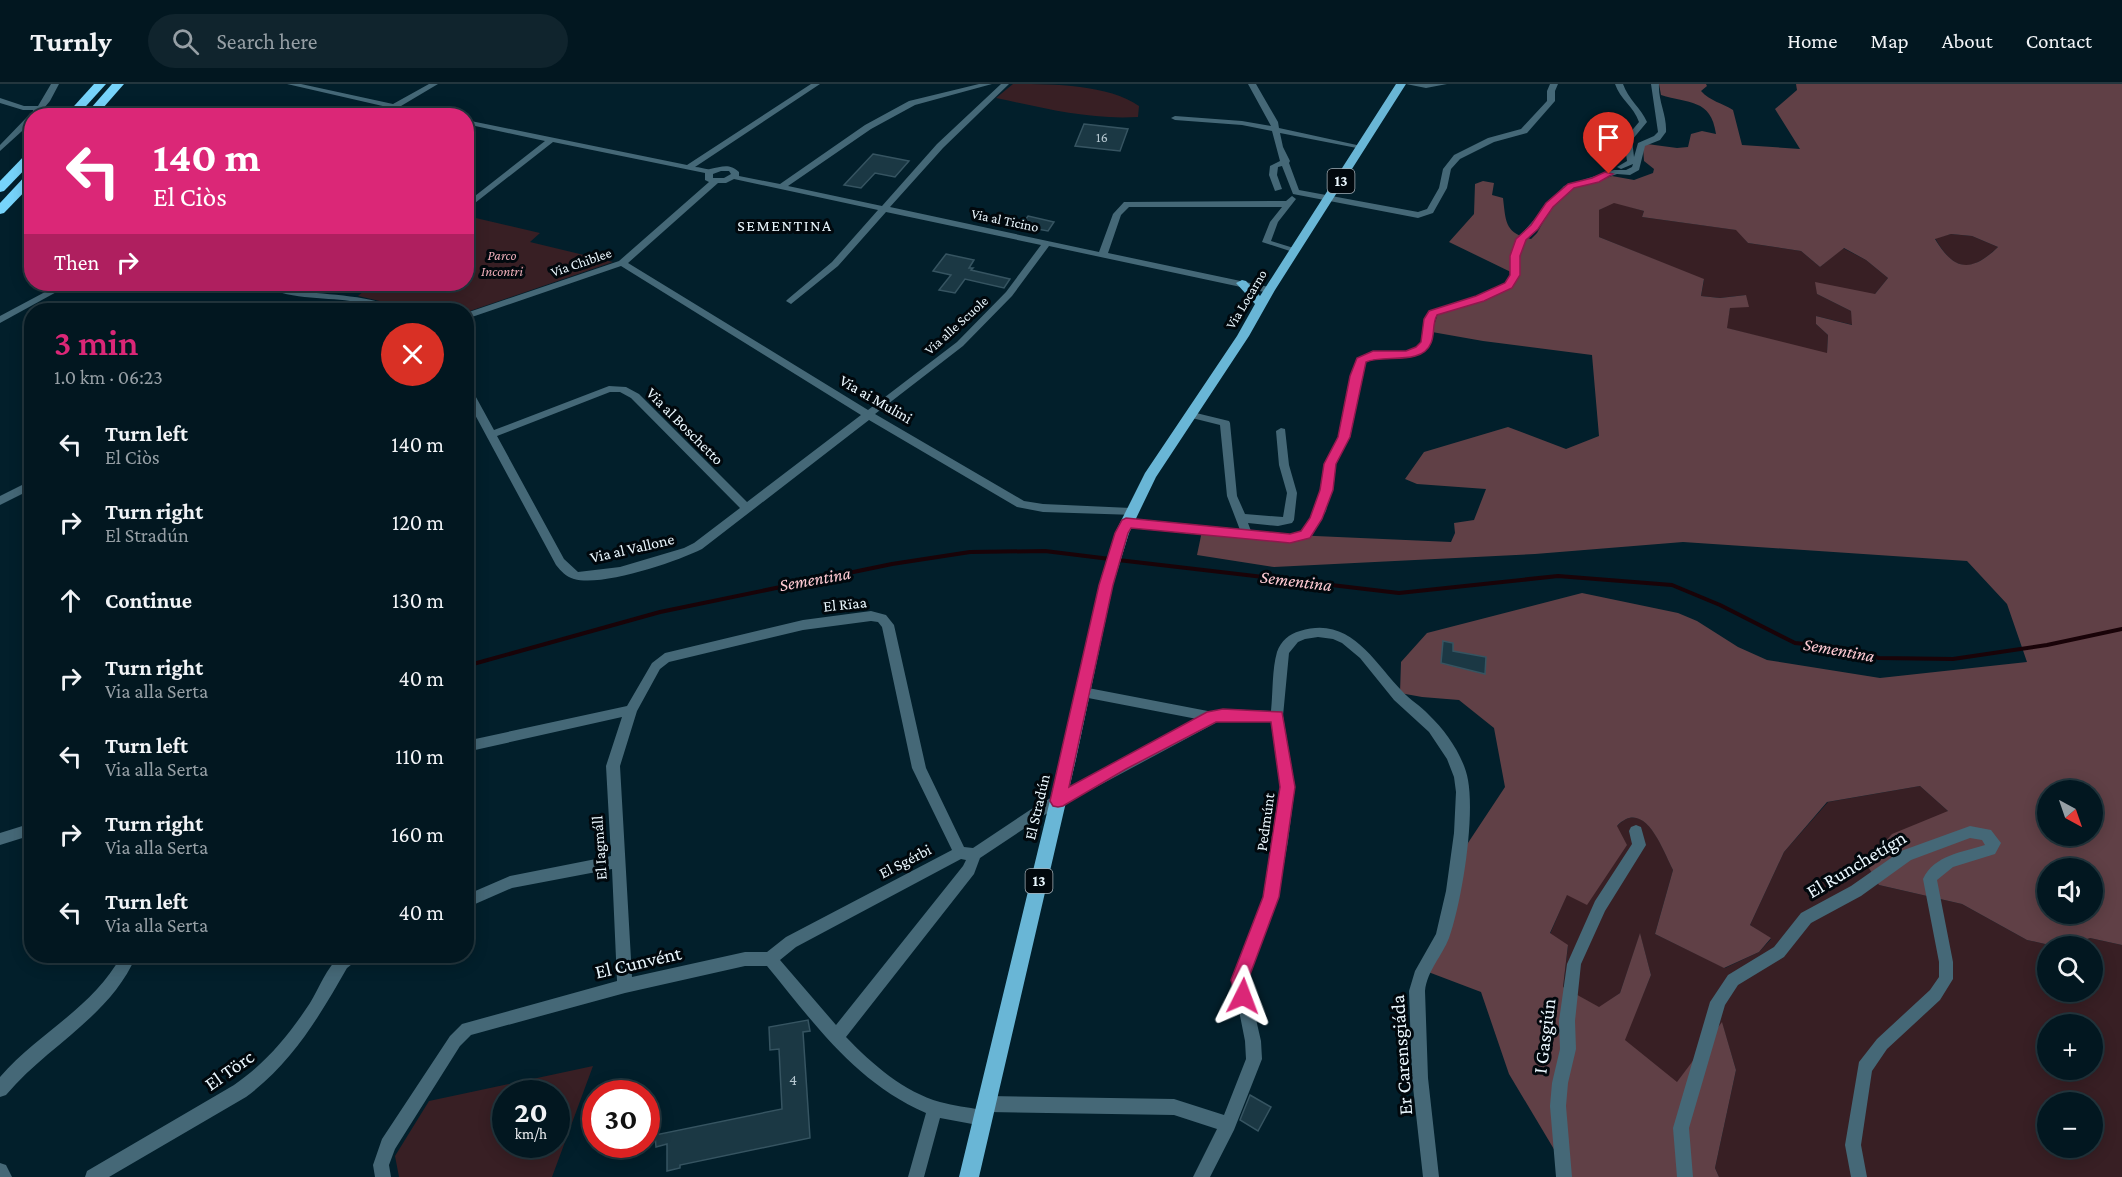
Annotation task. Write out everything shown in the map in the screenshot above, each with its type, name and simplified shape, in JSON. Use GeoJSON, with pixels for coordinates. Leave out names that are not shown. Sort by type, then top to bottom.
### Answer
{"type":"FeatureCollection","features":[{"type":"Feature","properties":{"kind":"highway"},"geometry":{"type":"LineString","coordinates":[[78,108],[100,84]]}},
{"type":"Feature","properties":{"kind":"highway"},"geometry":{"type":"LineString","coordinates":[[96,108],[118,84]]}},
{"type":"Feature","properties":{"kind":"highway"},"geometry":{"type":"LineString","coordinates":[[0,188],[24,163]]}},
{"type":"Feature","properties":{"kind":"highway"},"geometry":{"type":"LineString","coordinates":[[0,210],[24,184]]}},
{"type":"Feature","properties":{"kind":"main road","name":"Via Locarno"},"geometry":{"type":"LineString","coordinates":[[1126,523],[1150,476],[1243,336],[1269,290],[1401,84]]}},
{"type":"Feature","properties":{"kind":"main road"},"geometry":{"type":"LineString","coordinates":[[1242,284],[1261,304]]}},
{"type":"Feature","properties":{"kind":"main road","name":"El Stradún"},"geometry":{"type":"LineString","coordinates":[[969,1177],[1058,801],[1106,585],[1126,523]]}},
{"type":"Feature","properties":{"kind":"street"},"geometry":{"type":"LineString","coordinates":[[0,100],[20,107],[41,108],[55,84]]}},
{"type":"Feature","properties":{"kind":"street"},"geometry":{"type":"LineString","coordinates":[[291,84],[403,108]]}},
{"type":"Feature","properties":{"kind":"street"},"geometry":{"type":"LineString","coordinates":[[391,108],[434,84]]}},
{"type":"Feature","properties":{"kind":"street"},"geometry":{"type":"LineString","coordinates":[[689,167],[816,84]]}},
{"type":"Feature","properties":{"kind":"street"},"geometry":{"type":"LineString","coordinates":[[782,187],[799,172],[868,127],[917,101],[988,84]]}},
{"type":"Feature","properties":{"kind":"street"},"geometry":{"type":"LineString","coordinates":[[791,301],[835,264],[940,146],[1005,84]]}},
{"type":"Feature","properties":{"kind":"street"},"geometry":{"type":"LineString","coordinates":[[1252,84],[1272,119],[1279,147],[1296,192],[1274,222],[1266,242],[1296,250]]}},
{"type":"Feature","properties":{"kind":"street"},"geometry":{"type":"LineString","coordinates":[[1395,84],[1401,84]]}},
{"type":"Feature","properties":{"kind":"street"},"geometry":{"type":"LineString","coordinates":[[1410,84],[1426,86],[1443,84]]}},
{"type":"Feature","properties":{"kind":"street"},"geometry":{"type":"LineString","coordinates":[[1296,192],[1406,213],[1427,214],[1439,195],[1447,169],[1456,157],[1491,140],[1526,130],[1551,101],[1554,84]]}},
{"type":"Feature","properties":{"kind":"street"},"geometry":{"type":"LineString","coordinates":[[1619,84],[1643,122],[1628,140],[1631,162],[1617,168],[1617,172],[1625,174],[1633,170],[1640,158],[1641,145],[1657,138],[1662,132],[1662,114],[1654,90],[1655,84]]}},
{"type":"Feature","properties":{"kind":"street"},"geometry":{"type":"LineString","coordinates":[[953,92],[985,101]]}},
{"type":"Feature","properties":{"kind":"street"},"geometry":{"type":"LineString","coordinates":[[1175,118],[1275,128],[1362,147]]}},
{"type":"Feature","properties":{"kind":"street"},"geometry":{"type":"LineString","coordinates":[[0,149],[24,124]]}},
{"type":"Feature","properties":{"kind":"street"},"geometry":{"type":"LineString","coordinates":[[474,124],[710,172],[708,178],[715,182],[726,182],[735,177]]}},
{"type":"Feature","properties":{"kind":"street"},"geometry":{"type":"LineString","coordinates":[[474,202],[552,139]]}},
{"type":"Feature","properties":{"kind":"street"},"geometry":{"type":"LineString","coordinates":[[1278,189],[1273,175],[1274,166],[1286,161]]}},
{"type":"Feature","properties":{"kind":"street","name":"Via al Ticino"},"geometry":{"type":"LineString","coordinates":[[710,172],[728,168],[735,172],[735,177],[1269,290]]}},
{"type":"Feature","properties":{"kind":"street","name":"Via ai Mulini"},"geometry":{"type":"LineString","coordinates":[[622,263],[735,335],[1021,504],[1126,523],[1293,539],[1304,536],[1310,530],[1327,490],[1330,464],[1344,437],[1361,360],[1373,354],[1406,354],[1420,350],[1426,343],[1429,319],[1433,313],[1480,299],[1509,285],[1515,275],[1515,256],[1521,239],[1534,227],[1550,205],[1571,186],[1617,172]]}},
{"type":"Feature","properties":{"kind":"street","name":"Via Chiblee"},"geometry":{"type":"LineString","coordinates":[[474,313],[622,263],[715,182]]}},
{"type":"Feature","properties":{"kind":"street"},"geometry":{"type":"LineString","coordinates":[[1103,254],[1117,214],[1127,204],[1289,204]]}},
{"type":"Feature","properties":{"kind":"street","name":"Via alle Scuole"},"geometry":{"type":"LineString","coordinates":[[868,414],[975,330],[1015,288],[1047,243]]}},
{"type":"Feature","properties":{"kind":"street"},"geometry":{"type":"LineString","coordinates":[[31,303],[53,291]]}},
{"type":"Feature","properties":{"kind":"street"},"geometry":{"type":"LineString","coordinates":[[287,291],[353,299],[367,303]]}},
{"type":"Feature","properties":{"kind":"street"},"geometry":{"type":"LineString","coordinates":[[0,320],[24,307]]}},
{"type":"Feature","properties":{"kind":"street","name":"Via al Boschetto"},"geometry":{"type":"LineString","coordinates":[[492,434],[601,392],[622,389],[635,396],[746,508]]}},
{"type":"Feature","properties":{"kind":"street","name":"Via al Vallone"},"geometry":{"type":"LineString","coordinates":[[474,402],[560,562],[575,576],[601,574],[683,554],[698,546],[868,414]]}},
{"type":"Feature","properties":{"kind":"street"},"geometry":{"type":"LineString","coordinates":[[1192,415],[1225,423],[1232,496],[1247,535]]}},
{"type":"Feature","properties":{"kind":"street"},"geometry":{"type":"LineString","coordinates":[[1241,518],[1278,522],[1288,520],[1293,493],[1284,465],[1281,431]]}},
{"type":"Feature","properties":{"kind":"street"},"geometry":{"type":"LineString","coordinates":[[0,501],[24,488]]}},
{"type":"Feature","properties":{"kind":"street","name":"El Rïaa"},"geometry":{"type":"LineString","coordinates":[[631,710],[656,666],[665,658],[803,625],[871,616],[882,618],[888,625],[892,639],[900,686],[920,768],[968,853]]}},
{"type":"Feature","properties":{"kind":"street","name":"Pedmúnt"},"geometry":{"type":"LineString","coordinates":[[1201,1177],[1228,1124],[1254,1059],[1251,1027],[1240,980],[1271,897],[1288,787],[1277,716],[1284,648],[1299,636],[1321,632],[1336,635],[1352,644],[1397,694],[1423,716],[1434,730]]}},
{"type":"Feature","properties":{"kind":"street"},"geometry":{"type":"LineString","coordinates":[[1083,692],[1213,717],[1223,714],[1277,716]]}},
{"type":"Feature","properties":{"kind":"street"},"geometry":{"type":"LineString","coordinates":[[474,745],[631,710]]}},
{"type":"Feature","properties":{"kind":"street","name":"El Iagmáll"},"geometry":{"type":"LineString","coordinates":[[625,986],[613,766],[631,710]]}},
{"type":"Feature","properties":{"kind":"street","name":"El Sgérbi"},"geometry":{"type":"LineString","coordinates":[[770,959],[791,942],[968,853],[1121,764],[1213,717]]}},
{"type":"Feature","properties":{"kind":"street","name":"Er Carensgiáda"},"geometry":{"type":"LineString","coordinates":[[1431,1177],[1431,1159],[1420,1078],[1417,989],[1419,977],[1443,935],[1459,869],[1463,792],[1461,777],[1455,763],[1434,730]]}},
{"type":"Feature","properties":{"kind":"street","name":"I Gasgiún"},"geometry":{"type":"LineString","coordinates":[[1564,1177],[1558,1106],[1560,1083],[1568,1049],[1567,1021],[1574,964],[1600,906],[1639,845],[1636,831]]}},
{"type":"Feature","properties":{"kind":"street"},"geometry":{"type":"LineString","coordinates":[[0,839],[24,832]]}},
{"type":"Feature","properties":{"kind":"street","name":"El Runchetígn"},"geometry":{"type":"LineString","coordinates":[[1685,1177],[1681,1128],[1713,1016],[1733,980],[1779,952],[1806,918],[1856,891],[1906,855],[1970,832],[1986,834],[1994,843],[1990,850],[1945,864],[1936,870],[1930,879],[1946,962],[1946,979],[1935,995],[1882,1044],[1865,1068],[1853,1145],[1859,1177]]}},
{"type":"Feature","properties":{"kind":"street"},"geometry":{"type":"LineString","coordinates":[[837,1036],[969,870],[968,853]]}},
{"type":"Feature","properties":{"kind":"street"},"geometry":{"type":"LineString","coordinates":[[474,897],[510,882],[618,861]]}},
{"type":"Feature","properties":{"kind":"street","name":"El Cunvént"},"geometry":{"type":"LineString","coordinates":[[383,1177],[381,1165],[388,1145],[455,1041],[467,1029],[625,986],[745,959],[770,959]]}},
{"type":"Feature","properties":{"kind":"street"},"geometry":{"type":"LineString","coordinates":[[770,959],[857,1059],[874,1073],[919,1102],[935,1108],[985,1111],[1086,1107],[1174,1107],[1228,1124]]}},
{"type":"Feature","properties":{"kind":"street"},"geometry":{"type":"LineString","coordinates":[[0,1089],[25,1062],[92,1008],[114,981],[125,963]]}},
{"type":"Feature","properties":{"kind":"street","name":"El Törc"},"geometry":{"type":"LineString","coordinates":[[93,1177],[259,1078],[297,1036],[342,963]]}},
{"type":"Feature","properties":{"kind":"street"},"geometry":{"type":"LineString","coordinates":[[916,1177],[935,1108]]}},
{"type":"Feature","properties":{"kind":"street"},"geometry":{"type":"LineString","coordinates":[[0,1172],[4,1177]]}},
{"type":"Feature","properties":{"kind":"green space"},"geometry":{"type":"Polygon","coordinates":[[[1013,84],[1078,87],[1111,93],[1139,106],[1138,117],[1084,115],[996,98],[1013,84]]]}},
{"type":"Feature","properties":{"kind":"green space"},"geometry":{"type":"Polygon","coordinates":[[[1614,202],[1644,211],[1642,217],[1737,230],[1748,243],[1801,251],[1820,267],[1843,248],[1866,260],[1888,278],[1875,294],[1817,294],[1851,311],[1853,325],[1816,316],[1816,324],[1828,335],[1827,354],[1726,328],[1730,308],[1746,295],[1720,298],[1701,296],[1704,280],[1599,237],[1599,210],[1614,202]]]}},
{"type":"Feature","properties":{"kind":"green space","name":"Parco Incontri"},"geometry":{"type":"Polygon","coordinates":[[[474,218],[540,233],[530,242],[613,262],[474,310],[474,303],[388,303],[358,296],[364,291],[474,291],[474,218]]]}},
{"type":"Feature","properties":{"kind":"green space"},"geometry":{"type":"Polygon","coordinates":[[[1951,234],[1972,236],[1998,247],[1971,265],[1956,263],[1935,238],[1951,234]]]}},
{"type":"Feature","properties":{"kind":"green space"},"geometry":{"type":"Polygon","coordinates":[[[1920,786],[1948,811],[1879,885],[1962,904],[2027,940],[2037,942],[2037,1002],[2103,1002],[2103,941],[2122,945],[2122,1177],[1719,1177],[1715,1168],[1736,1070],[1722,1023],[1677,1083],[1624,1040],[1651,975],[1640,934],[1620,993],[1599,1008],[1563,987],[1568,946],[1550,934],[1567,894],[1617,826],[1627,819],[1636,818],[1652,830],[1673,870],[1655,934],[1725,968],[1759,952],[1771,939],[1750,925],[1784,852],[1828,802],[1920,786]]]}},
{"type":"Feature","properties":{"kind":"green space"},"geometry":{"type":"Polygon","coordinates":[[[593,1066],[588,1080],[582,1080],[582,1096],[570,1128],[570,1080],[527,1080],[593,1066]]]}},
{"type":"Feature","properties":{"kind":"green space"},"geometry":{"type":"Polygon","coordinates":[[[492,1088],[492,1158],[559,1158],[552,1177],[399,1177],[395,1156],[429,1101],[492,1088]]]}},
{"type":"Feature","properties":{"kind":"shaded area"},"geometry":{"type":"Polygon","coordinates":[[[1659,84],[1706,84],[1707,86],[1701,91],[1712,100],[1733,110],[1742,145],[1800,149],[1775,109],[1797,90],[1796,84],[2122,84],[2122,945],[2103,941],[2103,936],[2037,936],[2037,942],[2027,940],[1962,904],[1879,885],[1866,863],[1892,834],[1948,811],[1920,786],[1827,802],[1784,852],[1750,925],[1771,938],[1759,952],[1724,968],[1655,934],[1673,870],[1652,830],[1636,818],[1627,819],[1617,826],[1627,845],[1587,905],[1567,895],[1550,933],[1568,945],[1563,987],[1599,1007],[1620,993],[1640,933],[1651,975],[1625,1040],[1677,1082],[1722,1022],[1736,1070],[1715,1168],[1719,1177],[1564,1177],[1564,1166],[1509,1074],[1481,992],[1423,970],[1430,959],[1460,855],[1505,787],[1494,728],[1459,700],[1400,693],[1401,662],[1427,633],[1582,593],[1678,613],[1697,621],[1738,647],[1767,660],[1880,678],[2027,662],[2007,604],[1967,561],[1683,542],[1535,554],[1274,567],[1197,555],[1202,531],[1451,542],[1455,533],[1454,523],[1474,520],[1486,489],[1417,484],[1405,479],[1424,452],[1508,427],[1566,449],[1599,436],[1592,355],[1432,332],[1438,313],[1496,295],[1517,275],[1449,242],[1474,214],[1475,184],[1483,181],[1494,183],[1492,195],[1503,198],[1508,226],[1516,234],[1531,239],[1537,233],[1552,206],[1574,188],[1612,176],[1634,180],[1653,173],[1654,169],[1644,161],[1643,147],[1647,144],[1677,148],[1688,147],[1691,134],[1702,131],[1716,134],[1713,122],[1704,108],[1661,95],[1659,84]],[[1614,203],[1599,210],[1599,237],[1704,279],[1701,296],[1720,298],[1746,295],[1749,307],[1730,308],[1727,328],[1827,353],[1828,335],[1816,324],[1816,316],[1852,325],[1851,311],[1817,294],[1815,282],[1875,294],[1888,278],[1866,260],[1844,248],[1820,267],[1801,251],[1748,243],[1736,230],[1642,217],[1644,211],[1614,203]],[[1951,234],[1935,239],[1949,257],[1964,265],[1979,261],[1998,247],[1972,236],[1951,234]]]}},
{"type":"Feature","properties":{"kind":"building"},"geometry":{"type":"Polygon","coordinates":[[[1084,124],[1128,129],[1120,151],[1075,146],[1084,124]]]}},
{"type":"Feature","properties":{"kind":"building"},"geometry":{"type":"Polygon","coordinates":[[[873,154],[909,161],[895,177],[875,173],[861,188],[844,185],[873,154]]]}},
{"type":"Feature","properties":{"kind":"building"},"geometry":{"type":"Polygon","coordinates":[[[1028,216],[1054,222],[1048,231],[1021,226],[1028,216]]]}},
{"type":"Feature","properties":{"kind":"building"},"geometry":{"type":"Polygon","coordinates":[[[946,254],[974,260],[969,268],[973,268],[971,270],[1010,279],[1004,288],[965,279],[955,293],[939,290],[951,275],[933,271],[946,254]]]}},
{"type":"Feature","properties":{"kind":"building"},"geometry":{"type":"Polygon","coordinates":[[[1443,641],[1453,643],[1453,651],[1486,657],[1485,674],[1441,663],[1443,641]]]}},
{"type":"Feature","properties":{"kind":"building"},"geometry":{"type":"Polygon","coordinates":[[[808,1020],[810,1031],[803,1032],[810,1138],[680,1165],[680,1168],[667,1171],[667,1144],[660,1146],[660,1134],[782,1109],[779,1049],[770,1050],[769,1027],[808,1020]]]}},
{"type":"Feature","properties":{"kind":"building"},"geometry":{"type":"Polygon","coordinates":[[[1250,1095],[1271,1107],[1258,1131],[1240,1120],[1250,1095]]]}},
{"type":"Feature","properties":{"kind":"waterway","name":"Sementina"},"geometry":{"type":"LineString","coordinates":[[474,664],[660,612],[892,564],[970,552],[1045,551],[1110,559]]}},
{"type":"Feature","properties":{"kind":"waterway","name":"Sementina"},"geometry":{"type":"LineString","coordinates":[[1118,560],[1399,593],[1558,576],[1672,585],[1720,605],[1795,643],[1842,648],[1879,658],[1953,659],[2047,645],[2122,629]]}},
{"type":"Feature","properties":{"kind":"district","name":"SEMENTINA"},"geometry":{"type":"Point","coordinates":[785,225]}},
{"type":"Feature","properties":{"kind":"route"},"geometry":{"type":"LineString","coordinates":[[1243,996],[1240,980],[1271,897],[1288,787],[1277,716],[1223,714],[1213,717],[1121,764],[1058,801],[1112,559],[1126,523],[1290,539],[1306,535],[1316,519],[1327,490],[1330,464],[1344,437],[1361,360],[1373,354],[1406,354],[1420,350],[1426,343],[1429,319],[1433,313],[1480,299],[1509,285],[1514,279],[1515,256],[1521,239],[1534,227],[1550,205],[1571,186],[1609,174]]}}]}
